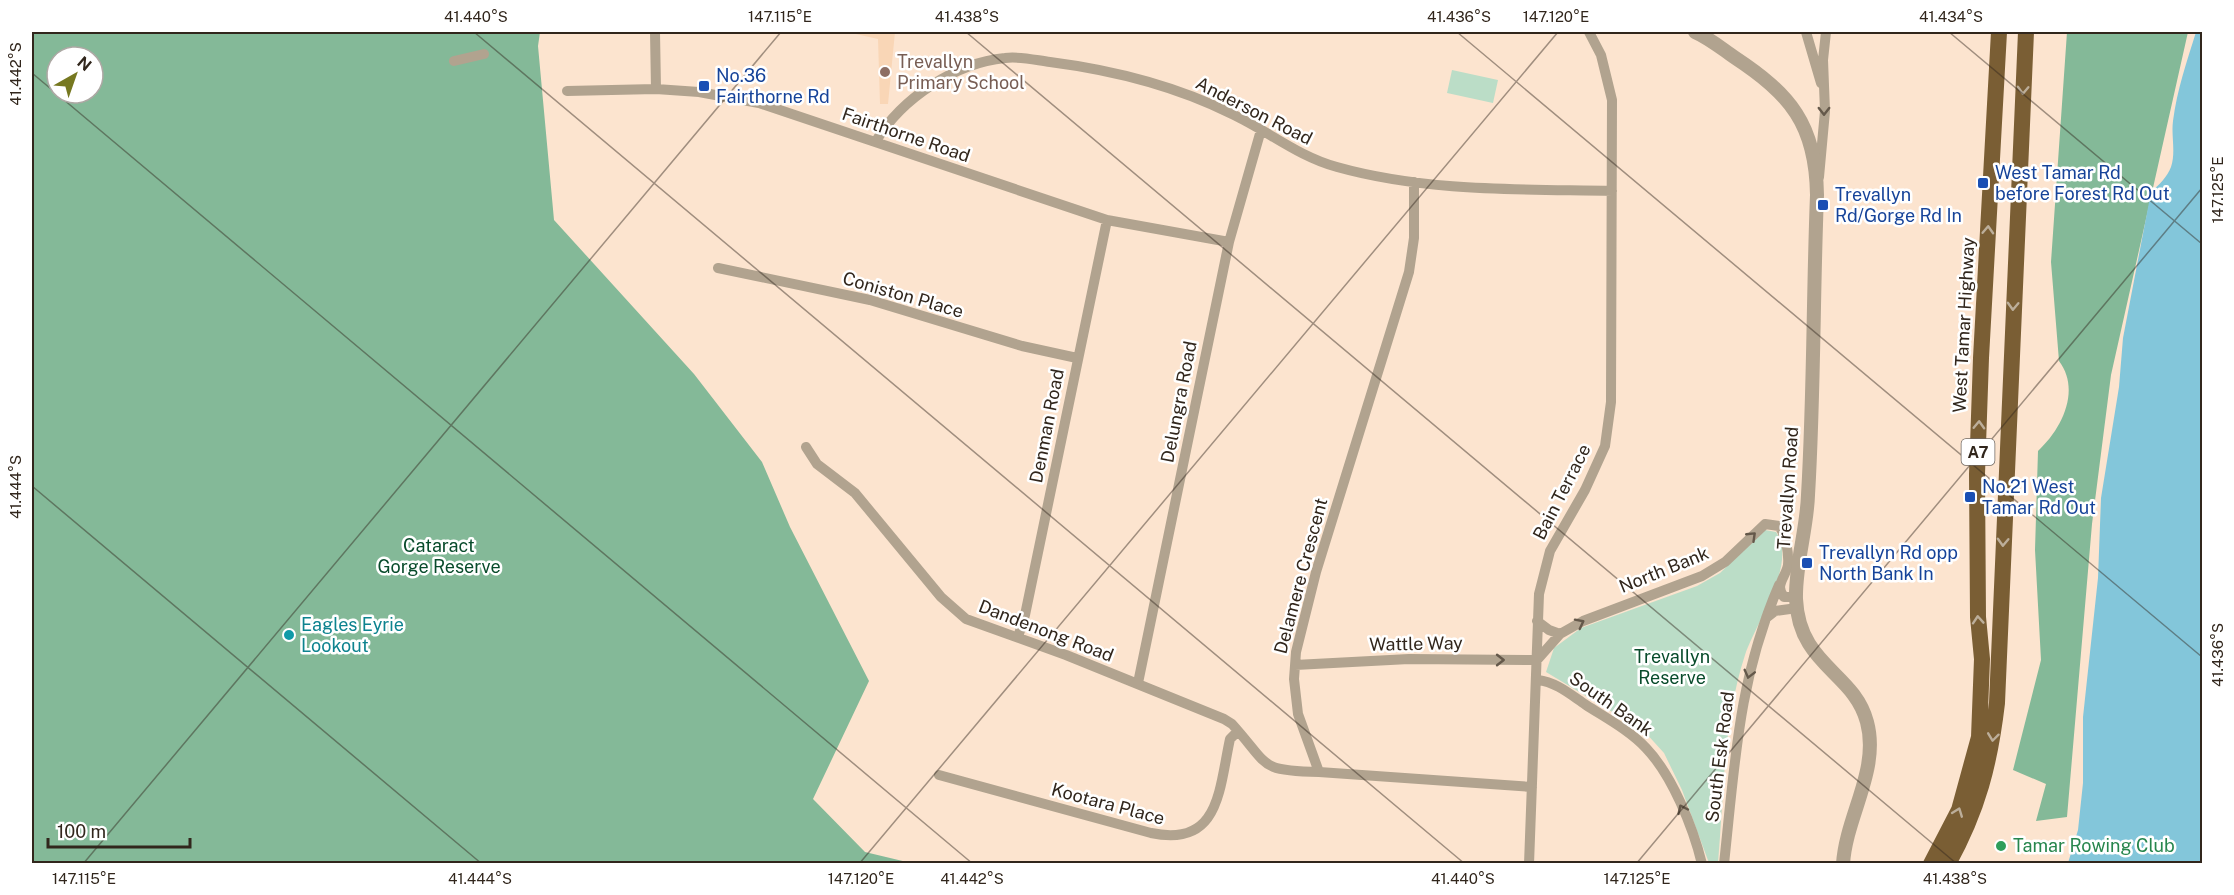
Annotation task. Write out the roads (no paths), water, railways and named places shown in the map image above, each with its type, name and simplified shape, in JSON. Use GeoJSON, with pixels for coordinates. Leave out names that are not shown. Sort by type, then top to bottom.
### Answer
{"type":"FeatureCollection","features":[{"type":"Feature","properties":{"kind":"highway","name":"West Tamar Highway"},"geometry":{"type":"LineString","coordinates":[[1931,864],[1959,810],[1979,737],[1982,659],[1978,617],[1978,439],[1999,32]]}},
{"type":"Feature","properties":{"kind":"highway","name":"A7"},"geometry":{"type":"LineString","coordinates":[[1948,864],[1983,788],[1990,762],[1997,703],[2026,32]]}},
{"type":"Feature","properties":{"kind":"street"},"geometry":{"type":"LineString","coordinates":[[655,32],[656,89]]}},
{"type":"Feature","properties":{"kind":"street","name":"Bain Terrace"},"geometry":{"type":"LineString","coordinates":[[1529,864],[1538,680],[1539,594],[1550,551],[1597,467],[1609,425],[1612,358],[1612,100],[1601,55],[1588,32]]}},
{"type":"Feature","properties":{"kind":"street"},"geometry":{"type":"LineString","coordinates":[[1695,32],[1768,80],[1790,104],[1811,146],[1817,187]]}},
{"type":"Feature","properties":{"kind":"street","name":"Trevallyn Road"},"geometry":{"type":"LineString","coordinates":[[1806,32],[1823,90]]}},
{"type":"Feature","properties":{"kind":"street","name":"Trevallyn Road"},"geometry":{"type":"LineString","coordinates":[[1826,32],[1822,163],[1817,187],[1808,497],[1796,602],[1802,630],[1810,649],[1853,695],[1867,722],[1868,762],[1843,864]]}},
{"type":"Feature","properties":{"kind":"street"},"geometry":{"type":"LineString","coordinates":[[1992,32],[1992,60],[1997,77]]}},
{"type":"Feature","properties":{"kind":"street"},"geometry":{"type":"LineString","coordinates":[[454,61],[484,54]]}},
{"type":"Feature","properties":{"kind":"street","name":"Anderson Road"},"geometry":{"type":"LineString","coordinates":[[876,141],[897,113],[950,75],[965,66],[1008,57],[1077,65],[1161,86],[1203,101],[1317,161],[1414,182],[1612,191]]}},
{"type":"Feature","properties":{"kind":"street","name":"Fairthorne Road"},"geometry":{"type":"LineString","coordinates":[[567,91],[656,89],[699,92],[759,103],[1107,220],[1229,242]]}},
{"type":"Feature","properties":{"kind":"street","name":"Delungra Road"},"geometry":{"type":"LineString","coordinates":[[1138,683],[1229,242],[1261,130]]}},
{"type":"Feature","properties":{"kind":"street","name":"Delamere Crescent"},"geometry":{"type":"LineString","coordinates":[[1320,772],[1299,714],[1295,665],[1316,572],[1409,272],[1414,236],[1414,182]]}},
{"type":"Feature","properties":{"kind":"street","name":"Denman Road"},"geometry":{"type":"LineString","coordinates":[[1018,637],[1030,592],[1107,220]]}},
{"type":"Feature","properties":{"kind":"street","name":"Coniston Place"},"geometry":{"type":"LineString","coordinates":[[718,268],[870,300],[1022,346],[1077,358]]}},
{"type":"Feature","properties":{"kind":"street","name":"Dandenong Road"},"geometry":{"type":"LineString","coordinates":[[806,447],[817,464],[862,501],[954,610],[966,619],[1138,683],[1224,718],[1269,767],[1284,772],[1320,772]]}},
{"type":"Feature","properties":{"kind":"street","name":"North Bank"},"geometry":{"type":"LineString","coordinates":[[1537,660],[1560,634],[1624,604],[1702,576],[1725,562],[1765,524],[1779,526],[1784,532],[1788,563],[1766,618]]}},
{"type":"Feature","properties":{"kind":"street"},"geometry":{"type":"LineString","coordinates":[[1779,585],[1784,597],[1796,602]]}},
{"type":"Feature","properties":{"kind":"street"},"geometry":{"type":"LineString","coordinates":[[1766,618],[1775,611],[1796,602]]}},
{"type":"Feature","properties":{"kind":"street","name":"South Esk Road"},"geometry":{"type":"LineString","coordinates":[[1724,864],[1739,716],[1766,618]]}},
{"type":"Feature","properties":{"kind":"street"},"geometry":{"type":"LineString","coordinates":[[1537,621],[1549,630],[1560,634]]}},
{"type":"Feature","properties":{"kind":"street","name":"Wattle Way"},"geometry":{"type":"LineString","coordinates":[[1295,665],[1409,659],[1537,660]]}},
{"type":"Feature","properties":{"kind":"street","name":"South Bank"},"geometry":{"type":"LineString","coordinates":[[1538,680],[1555,684],[1629,733],[1647,748],[1661,768],[1680,805],[1696,841],[1702,864]]}},
{"type":"Feature","properties":{"kind":"street","name":"Kootara Place"},"geometry":{"type":"LineString","coordinates":[[939,775],[1151,833],[1171,837],[1183,836],[1206,822],[1213,810],[1230,739],[1238,731]]}},
{"type":"Feature","properties":{"kind":"street"},"geometry":{"type":"LineString","coordinates":[[1320,772],[1532,787]]}},
{"type":"Feature","properties":{"kind":"water"},"geometry":{"type":"Polygon","coordinates":[[[2196,32],[2202,32],[2202,863],[2068,863],[2078,830],[2083,783],[2083,717],[2098,578],[2101,498],[2119,387],[2123,338],[2151,192],[2165,177],[2172,161],[2175,109],[2196,32]]]}},
{"type":"Feature","properties":{"kind":"place","name":"Trevallyn Primary School"},"geometry":{"type":"Point","coordinates":[885,72]}},
{"type":"Feature","properties":{"kind":"place","name":"No.36 Fairthorne Rd"},"geometry":{"type":"Point","coordinates":[704,86]}},
{"type":"Feature","properties":{"kind":"place","name":"West Tamar Rd before Forest Rd Out"},"geometry":{"type":"Point","coordinates":[1983,183]}},
{"type":"Feature","properties":{"kind":"place","name":"Trevallyn Rd/Gorge Rd In"},"geometry":{"type":"Point","coordinates":[1823,205]}},
{"type":"Feature","properties":{"kind":"place","name":"No.21 West Tamar Rd Out"},"geometry":{"type":"Point","coordinates":[1970,497]}},
{"type":"Feature","properties":{"kind":"place","name":"Trevallyn Rd opp North Bank In"},"geometry":{"type":"Point","coordinates":[1807,563]}},
{"type":"Feature","properties":{"kind":"place","name":"Eagles Eyrie Lookout"},"geometry":{"type":"Point","coordinates":[289,635]}},
{"type":"Feature","properties":{"kind":"place","name":"Tamar Rowing Club"},"geometry":{"type":"Point","coordinates":[2001,846]}},
{"type":"Feature","properties":{"kind":"park label","name":"Cataract Gorge Reserve"},"geometry":{"type":"Point","coordinates":[439,556]}},
{"type":"Feature","properties":{"kind":"park label","name":"Trevallyn Reserve"},"geometry":{"type":"Point","coordinates":[1672,667]}}]}
